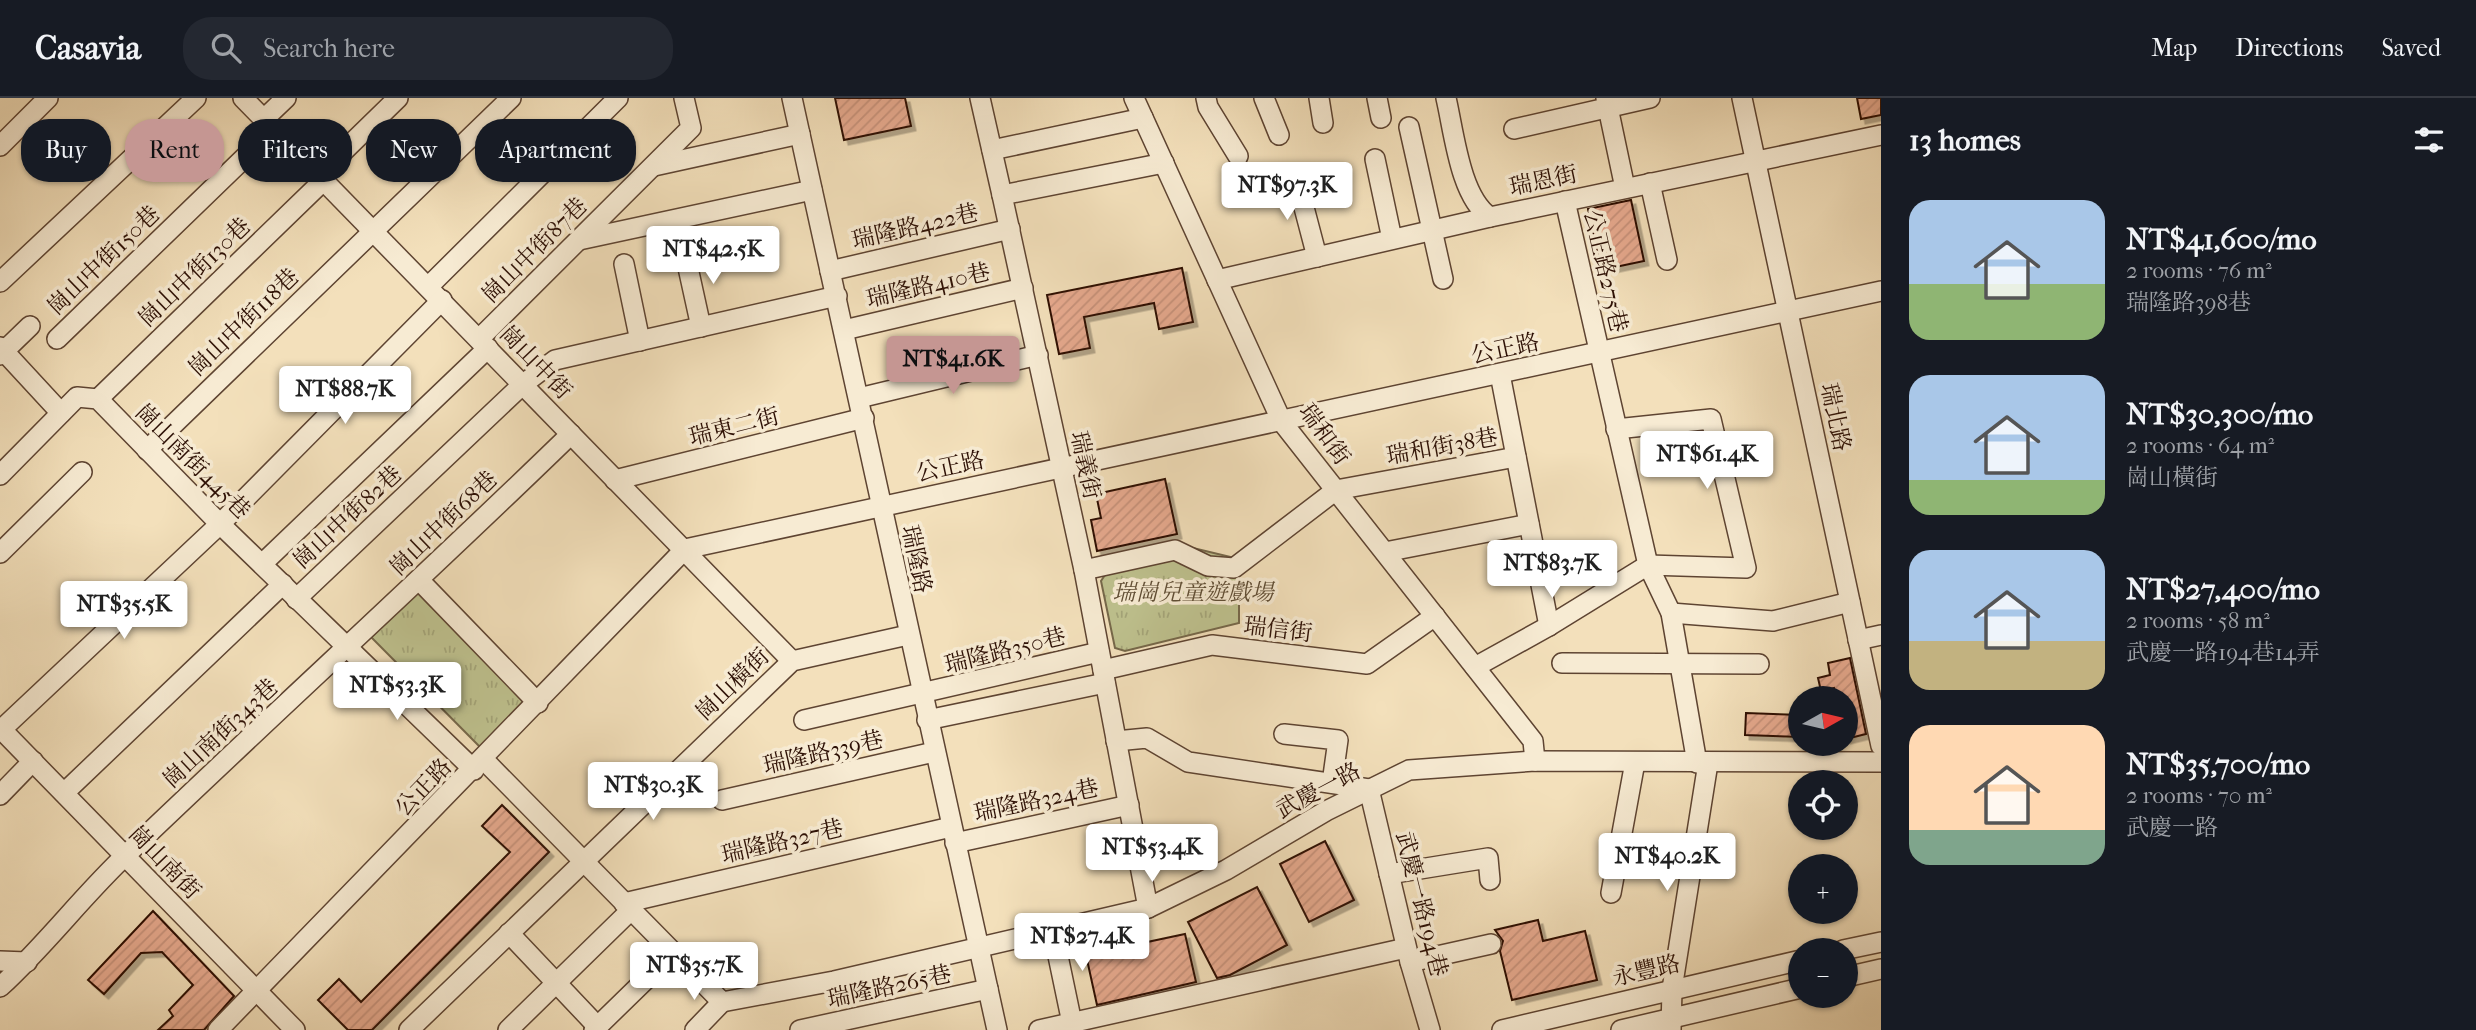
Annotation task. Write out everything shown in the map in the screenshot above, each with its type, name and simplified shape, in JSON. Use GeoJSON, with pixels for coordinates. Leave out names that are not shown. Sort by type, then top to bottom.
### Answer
{"type":"FeatureCollection","features":[{"type":"Feature","properties":{"kind":"street"},"geometry":{"type":"LineString","coordinates":[[0,146],[48,98]]}},
{"type":"Feature","properties":{"kind":"street"},"geometry":{"type":"LineString","coordinates":[[0,282],[196,98]]}},
{"type":"Feature","properties":{"kind":"street","name":"崗山中街"},"geometry":{"type":"LineString","coordinates":[[243,98],[264,119]]}},
{"type":"Feature","properties":{"kind":"street","name":"崗山中街150巷"},"geometry":{"type":"LineString","coordinates":[[272,119],[286,98]]}},
{"type":"Feature","properties":{"kind":"street","name":"崗山中街130巷"},"geometry":{"type":"LineString","coordinates":[[352,146],[398,98]]}},
{"type":"Feature","properties":{"kind":"street","name":"崗山中街118巷"},"geometry":{"type":"LineString","coordinates":[[147,450],[511,98]]}},
{"type":"Feature","properties":{"kind":"street"},"geometry":{"type":"LineString","coordinates":[[1,728],[220,524],[618,98]]}},
{"type":"Feature","properties":{"kind":"street","name":"崗山中街87巷"},"geometry":{"type":"LineString","coordinates":[[262,564],[484,343],[578,240],[691,128],[684,98]]}},
{"type":"Feature","properties":{"kind":"street","name":"瑞隆路"},"geometry":{"type":"LineString","coordinates":[[792,98],[997,1030]]}},
{"type":"Feature","properties":{"kind":"street","name":"瑞義街"},"geometry":{"type":"LineString","coordinates":[[981,98],[1084,570],[1148,908]]}},
{"type":"Feature","properties":{"kind":"street","name":"瑞和街"},"geometry":{"type":"LineString","coordinates":[[1134,98],[1282,422],[1533,741],[1535,761]]}},
{"type":"Feature","properties":{"kind":"street"},"geometry":{"type":"LineString","coordinates":[[1206,98],[1208,107],[1238,156]]}},
{"type":"Feature","properties":{"kind":"street"},"geometry":{"type":"LineString","coordinates":[[1264,98],[1279,135]]}},
{"type":"Feature","properties":{"kind":"street"},"geometry":{"type":"LineString","coordinates":[[1320,98],[1323,123]]}},
{"type":"Feature","properties":{"kind":"street"},"geometry":{"type":"LineString","coordinates":[[1377,98],[1381,118]]}},
{"type":"Feature","properties":{"kind":"street"},"geometry":{"type":"LineString","coordinates":[[1446,98],[1468,190],[1478,209],[1490,217]]}},
{"type":"Feature","properties":{"kind":"street"},"geometry":{"type":"LineString","coordinates":[[1514,129],[1607,103],[1650,98]]}},
{"type":"Feature","properties":{"kind":"street","name":"瑞北路"},"geometry":{"type":"LineString","coordinates":[[1742,98],[1858,640],[1874,681],[1880,741]]}},
{"type":"Feature","properties":{"kind":"street"},"geometry":{"type":"LineString","coordinates":[[1607,103],[1625,188]]}},
{"type":"Feature","properties":{"kind":"street"},"geometry":{"type":"LineString","coordinates":[[992,150],[1143,118]]}},
{"type":"Feature","properties":{"kind":"street"},"geometry":{"type":"LineString","coordinates":[[1409,127],[1443,279]]}},
{"type":"Feature","properties":{"kind":"street"},"geometry":{"type":"LineString","coordinates":[[653,166],[800,134]]}},
{"type":"Feature","properties":{"kind":"street","name":"瑞恩街"},"geometry":{"type":"LineString","coordinates":[[1217,280],[1490,217],[1881,135]]}},
{"type":"Feature","properties":{"kind":"street","name":"崗山中街150巷"},"geometry":{"type":"LineString","coordinates":[[57,339],[238,155]]}},
{"type":"Feature","properties":{"kind":"street"},"geometry":{"type":"LineString","coordinates":[[1375,159],[1392,239]]}},
{"type":"Feature","properties":{"kind":"street"},"geometry":{"type":"LineString","coordinates":[[1002,195],[1164,163]]}},
{"type":"Feature","properties":{"kind":"street"},"geometry":{"type":"LineString","coordinates":[[1296,177],[1317,257]]}},
{"type":"Feature","properties":{"kind":"street","name":"崗山中街130巷"},"geometry":{"type":"LineString","coordinates":[[98,399],[317,182]]}},
{"type":"Feature","properties":{"kind":"street","name":"崗山中街"},"geometry":{"type":"LineString","coordinates":[[325,182],[792,661]]}},
{"type":"Feature","properties":{"kind":"street"},"geometry":{"type":"LineString","coordinates":[[1650,183],[1667,260]]}},
{"type":"Feature","properties":{"kind":"street"},"geometry":{"type":"LineString","coordinates":[[578,240],[812,190]]}},
{"type":"Feature","properties":{"kind":"street","name":"公正路275巷"},"geometry":{"type":"LineString","coordinates":[[1565,201],[1599,352]]}},
{"type":"Feature","properties":{"kind":"street","name":"瑞隆路422巷"},"geometry":{"type":"LineString","coordinates":[[830,271],[1010,229]]}},
{"type":"Feature","properties":{"kind":"street"},"geometry":{"type":"LineString","coordinates":[[685,254],[701,327]]}},
{"type":"Feature","properties":{"kind":"street"},"geometry":{"type":"LineString","coordinates":[[624,264],[640,341]]}},
{"type":"Feature","properties":{"kind":"street","name":"瑞隆路410巷"},"geometry":{"type":"LineString","coordinates":[[844,330],[1023,288]]}},
{"type":"Feature","properties":{"kind":"street","name":"公正路"},"geometry":{"type":"LineString","coordinates":[[218,1030],[479,765],[685,549],[1282,422],[1881,290]]}},
{"type":"Feature","properties":{"kind":"street","name":"崗山中街82巷"},"geometry":{"type":"LineString","coordinates":[[64,793],[522,385],[555,360],[837,296]]}},
{"type":"Feature","properties":{"kind":"street"},"geometry":{"type":"LineString","coordinates":[[30,326],[1,351],[61,413]]}},
{"type":"Feature","properties":{"kind":"street"},"geometry":{"type":"LineString","coordinates":[[1599,352],[1648,565],[1671,613],[1679,662],[1703,763],[1672,989],[1672,1023]]}},
{"type":"Feature","properties":{"kind":"street"},"geometry":{"type":"LineString","coordinates":[[859,398],[1038,355]]}},
{"type":"Feature","properties":{"kind":"street"},"geometry":{"type":"LineString","coordinates":[[1500,374],[1549,626]]}},
{"type":"Feature","properties":{"kind":"street"},"geometry":{"type":"LineString","coordinates":[[3,467],[77,397],[98,399]]}},
{"type":"Feature","properties":{"kind":"street","name":"崗山南街445巷"},"geometry":{"type":"LineString","coordinates":[[98,399],[289,592],[479,765]]}},
{"type":"Feature","properties":{"kind":"street","name":"瑞東二街"},"geometry":{"type":"LineString","coordinates":[[615,480],[864,418]]}},
{"type":"Feature","properties":{"kind":"street"},"geometry":{"type":"LineString","coordinates":[[1475,667],[1549,626],[1648,565],[1746,568],[1711,419],[1616,429]]}},
{"type":"Feature","properties":{"kind":"street","name":"崗山中街68巷"},"geometry":{"type":"LineString","coordinates":[[348,646],[420,581],[571,433]]}},
{"type":"Feature","properties":{"kind":"street","name":"瑞和街38巷"},"geometry":{"type":"LineString","coordinates":[[1336,490],[1516,457]]}},
{"type":"Feature","properties":{"kind":"street"},"geometry":{"type":"LineString","coordinates":[[0,553],[82,472]]}},
{"type":"Feature","properties":{"kind":"street"},"geometry":{"type":"LineString","coordinates":[[1084,570],[1175,550],[1208,566],[1234,568],[1336,490]]}},
{"type":"Feature","properties":{"kind":"street"},"geometry":{"type":"LineString","coordinates":[[1385,552],[1529,524]]}},
{"type":"Feature","properties":{"kind":"street"},"geometry":{"type":"LineString","coordinates":[[420,581],[538,703]]}},
{"type":"Feature","properties":{"kind":"street"},"geometry":{"type":"LineString","coordinates":[[1671,613],[1773,621],[1850,602]]}},
{"type":"Feature","properties":{"kind":"street","name":"瑞信街"},"geometry":{"type":"LineString","coordinates":[[1103,669],[1212,645],[1367,664],[1435,616]]}},
{"type":"Feature","properties":{"kind":"street","name":"崗山橫街"},"geometry":{"type":"LineString","coordinates":[[410,1030],[792,661],[908,635]]}},
{"type":"Feature","properties":{"kind":"street"},"geometry":{"type":"LineString","coordinates":[[1858,640],[1881,635]]}},
{"type":"Feature","properties":{"kind":"street","name":"崗山南街343巷"},"geometry":{"type":"LineString","coordinates":[[0,987],[27,962],[125,855],[348,646]]}},
{"type":"Feature","properties":{"kind":"street"},"geometry":{"type":"LineString","coordinates":[[1562,663],[1759,664]]}},
{"type":"Feature","properties":{"kind":"street"},"geometry":{"type":"LineString","coordinates":[[927,720],[1103,669]]}},
{"type":"Feature","properties":{"kind":"street","name":"瑞隆路350巷"},"geometry":{"type":"LineString","coordinates":[[804,720],[922,695],[1103,669]]}},
{"type":"Feature","properties":{"kind":"street","name":"崗山南街"},"geometry":{"type":"LineString","coordinates":[[1,728],[295,1030]]}},
{"type":"Feature","properties":{"kind":"street"},"geometry":{"type":"LineString","coordinates":[[1284,734],[1338,740],[1332,783]]}},
{"type":"Feature","properties":{"kind":"street"},"geometry":{"type":"LineString","coordinates":[[1116,741],[1147,738],[1188,762],[1369,789]]}},
{"type":"Feature","properties":{"kind":"street","name":"瑞隆路339巷"},"geometry":{"type":"LineString","coordinates":[[722,800],[934,752]]}},
{"type":"Feature","properties":{"kind":"street"},"geometry":{"type":"LineString","coordinates":[[0,795],[33,761]]}},
{"type":"Feature","properties":{"kind":"street","name":"武慶一路"},"geometry":{"type":"LineString","coordinates":[[722,1002],[1053,932],[1148,908],[1226,870],[1326,811],[1409,770],[1535,761],[1881,762]]}},
{"type":"Feature","properties":{"kind":"street"},"geometry":{"type":"LineString","coordinates":[[1611,893],[1635,762]]}},
{"type":"Feature","properties":{"kind":"street"},"geometry":{"type":"LineString","coordinates":[[479,765],[583,862],[722,1002],[695,1030]]}},
{"type":"Feature","properties":{"kind":"street","name":"武慶一路194巷"},"geometry":{"type":"LineString","coordinates":[[1369,789],[1408,955],[1430,1030]]}},
{"type":"Feature","properties":{"kind":"street","name":"瑞隆路324巷"},"geometry":{"type":"LineString","coordinates":[[953,835],[1129,805]]}},
{"type":"Feature","properties":{"kind":"street","name":"瑞隆路327巷"},"geometry":{"type":"LineString","coordinates":[[628,907],[953,835]]}},
{"type":"Feature","properties":{"kind":"street"},"geometry":{"type":"LineString","coordinates":[[1389,874],[1488,858],[1490,880]]}},
{"type":"Feature","properties":{"kind":"street"},"geometry":{"type":"LineString","coordinates":[[508,1030],[628,907]]}},
{"type":"Feature","properties":{"kind":"street"},"geometry":{"type":"LineString","coordinates":[[1053,932],[1072,1023]]}},
{"type":"Feature","properties":{"kind":"street"},"geometry":{"type":"LineString","coordinates":[[509,933],[596,1028],[673,953]]}},
{"type":"Feature","properties":{"kind":"street"},"geometry":{"type":"LineString","coordinates":[[1858,947],[1881,942]]}},
{"type":"Feature","properties":{"kind":"street"},"geometry":{"type":"LineString","coordinates":[[1039,1030],[1408,955],[1491,944]]}},
{"type":"Feature","properties":{"kind":"street"},"geometry":{"type":"LineString","coordinates":[[0,961],[27,962]]}},
{"type":"Feature","properties":{"kind":"street","name":"永豐路"},"geometry":{"type":"LineString","coordinates":[[1502,1030],[1788,963]]}},
{"type":"Feature","properties":{"kind":"street"},"geometry":{"type":"LineString","coordinates":[[1858,974],[1881,969]]}},
{"type":"Feature","properties":{"kind":"street","name":"瑞隆路265巷"},"geometry":{"type":"LineString","coordinates":[[800,1030],[988,989]]}},
{"type":"Feature","properties":{"kind":"street"},"geometry":{"type":"LineString","coordinates":[[1622,1030],[1672,1023],[1788,992]]}},
{"type":"Feature","properties":{"kind":"green space","name":"瑞崗兒童遊戲場"},"geometry":{"type":"Polygon","coordinates":[[[1193,548],[1239,559],[1239,623],[1125,651],[1115,648],[1101,581],[1107,572],[1193,548]]]}},
{"type":"Feature","properties":{"kind":"green space"},"geometry":{"type":"Polygon","coordinates":[[[424,584],[533,694],[480,747],[371,637],[424,584]]]}},
{"type":"Feature","properties":{"kind":"building"},"geometry":{"type":"Polygon","coordinates":[[[835,98],[905,98],[911,126],[844,140],[835,98]]]}},
{"type":"Feature","properties":{"kind":"building"},"geometry":{"type":"Polygon","coordinates":[[[1857,98],[1881,98],[1881,115],[1861,119],[1857,98]]]}},
{"type":"Feature","properties":{"kind":"building"},"geometry":{"type":"Polygon","coordinates":[[[1631,200],[1644,261],[1601,270],[1588,209],[1631,200]]]}},
{"type":"Feature","properties":{"kind":"building"},"geometry":{"type":"Polygon","coordinates":[[[1182,268],[1193,322],[1159,329],[1154,303],[1084,317],[1090,348],[1059,354],[1047,295],[1182,268]]]}},
{"type":"Feature","properties":{"kind":"building"},"geometry":{"type":"Polygon","coordinates":[[[1165,479],[1177,534],[1097,551],[1091,520],[1101,518],[1096,494],[1165,479]]]}},
{"type":"Feature","properties":{"kind":"building"},"geometry":{"type":"Polygon","coordinates":[[[1850,658],[1856,686],[1820,686],[1818,678],[1830,675],[1828,663],[1850,658]]]}},
{"type":"Feature","properties":{"kind":"building"},"geometry":{"type":"Polygon","coordinates":[[[1858,696],[1866,734],[1858,736],[1858,696]]]}},
{"type":"Feature","properties":{"kind":"building"},"geometry":{"type":"Polygon","coordinates":[[[1746,713],[1788,715],[1788,737],[1745,735],[1746,713]]]}},
{"type":"Feature","properties":{"kind":"building"},"geometry":{"type":"Polygon","coordinates":[[[502,805],[549,852],[372,1030],[348,1030],[318,1000],[339,979],[361,1002],[510,852],[482,826],[502,805]]]}},
{"type":"Feature","properties":{"kind":"building"},"geometry":{"type":"Polygon","coordinates":[[[1325,841],[1354,900],[1309,922],[1280,864],[1325,841]]]}},
{"type":"Feature","properties":{"kind":"building"},"geometry":{"type":"Polygon","coordinates":[[[1257,887],[1287,945],[1230,975],[1217,978],[1188,922],[1257,887]]]}},
{"type":"Feature","properties":{"kind":"building"},"geometry":{"type":"Polygon","coordinates":[[[153,911],[234,996],[204,1030],[158,1030],[173,1016],[169,1010],[193,985],[162,952],[141,953],[104,994],[88,980],[153,911]]]}},
{"type":"Feature","properties":{"kind":"building"},"geometry":{"type":"Polygon","coordinates":[[[1538,920],[1543,941],[1585,931],[1597,980],[1512,1000],[1500,951],[1503,941],[1495,930],[1538,920]]]}},
{"type":"Feature","properties":{"kind":"building"},"geometry":{"type":"Polygon","coordinates":[[[1185,934],[1196,982],[1097,1005],[1086,955],[1185,934]]]}}]}
